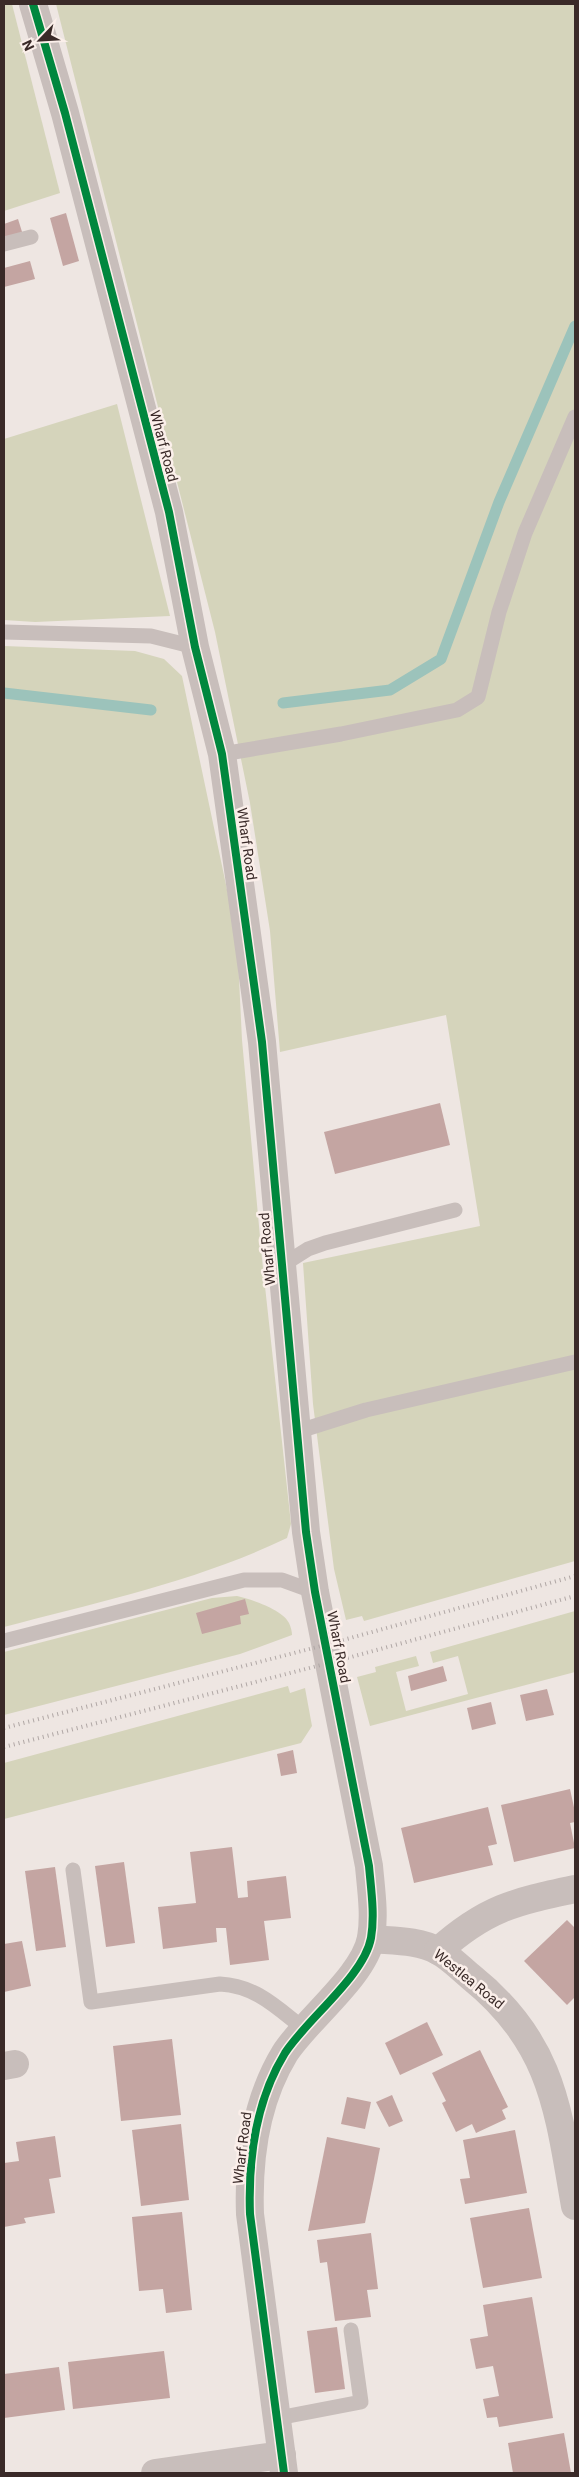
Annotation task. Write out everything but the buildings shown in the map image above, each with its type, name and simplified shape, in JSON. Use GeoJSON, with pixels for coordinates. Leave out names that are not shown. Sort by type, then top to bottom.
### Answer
{"type":"FeatureCollection","features":[{"type":"Feature","properties":{"kind":"street","name":"Wharf Road"},"geometry":{"type":"LineString","coordinates":[[33,4],[65,113],[168,512],[195,647],[222,754],[262,1042],[296,1432],[315,1592],[369,1866],[373,1905],[371,1939],[356,1970],[303,2028],[272,2077],[260,2107],[249,2180],[255,2254],[283,2464]]}},
{"type":"Feature","properties":{"kind":"street"},"geometry":{"type":"LineString","coordinates":[[438,1950],[460,1931],[482,1916],[521,1900],[575,1888]]}},
{"type":"Feature","properties":{"kind":"street","name":"Westlea Road"},"geometry":{"type":"LineString","coordinates":[[371,1939],[415,1944],[438,1950],[487,1990],[512,2015],[534,2048],[547,2077],[559,2116],[575,2206]]}},
{"type":"Feature","properties":{"kind":"street"},"geometry":{"type":"LineString","coordinates":[[155,2473],[283,2464]]}},
{"type":"Feature","properties":{"kind":"lane"},"geometry":{"type":"LineString","coordinates":[[4,244],[31,237]]}},
{"type":"Feature","properties":{"kind":"lane"},"geometry":{"type":"LineString","coordinates":[[222,754],[341,734],[457,710],[478,697],[498,612],[525,533],[575,417]]}},
{"type":"Feature","properties":{"kind":"lane"},"geometry":{"type":"LineString","coordinates":[[4,632],[151,636],[195,647]]}},
{"type":"Feature","properties":{"kind":"lane"},"geometry":{"type":"LineString","coordinates":[[281,1266],[308,1249],[455,1210]]}},
{"type":"Feature","properties":{"kind":"lane"},"geometry":{"type":"LineString","coordinates":[[296,1432],[366,1410],[575,1362]]}},
{"type":"Feature","properties":{"kind":"lane"},"geometry":{"type":"LineString","coordinates":[[4,1641],[244,1580],[282,1580],[315,1592]]}},
{"type":"Feature","properties":{"kind":"lane"},"geometry":{"type":"LineString","coordinates":[[73,1870],[91,2002],[220,1984],[236,1985],[255,1992],[303,2028]]}},
{"type":"Feature","properties":{"kind":"lane"},"geometry":{"type":"LineString","coordinates":[[278,2418],[361,2402],[351,2330]]}},
{"type":"Feature","properties":{"kind":"green space"},"geometry":{"type":"Polygon","coordinates":[[[4,4],[12,4],[60,193],[4,211],[4,4]]]}},
{"type":"Feature","properties":{"kind":"green space"},"geometry":{"type":"Polygon","coordinates":[[[56,4],[575,4],[575,1561],[364,1621],[362,1616],[346,1620],[334,1569],[313,1404],[303,1263],[480,1226],[446,1015],[280,1052],[270,931],[250,803],[215,632],[56,4]]]}},
{"type":"Feature","properties":{"kind":"green space"},"geometry":{"type":"Polygon","coordinates":[[[117,404],[170,616],[35,622],[4,620],[4,439],[117,404]]]}},
{"type":"Feature","properties":{"kind":"green space"},"geometry":{"type":"Polygon","coordinates":[[[4,646],[135,651],[164,659],[182,676],[237,937],[242,1040],[262,1259],[291,1524],[287,1538],[218,1567],[147,1589],[4,1627],[4,646]]]}},
{"type":"Feature","properties":{"kind":"green space"},"geometry":{"type":"Polygon","coordinates":[[[237,1596],[258,1602],[286,1618],[292,1635],[240,1654],[4,1715],[4,1652],[212,1598],[237,1596]]]}},
{"type":"Feature","properties":{"kind":"green space"},"geometry":{"type":"Polygon","coordinates":[[[575,1611],[575,1672],[370,1726],[357,1677],[376,1672],[375,1667],[416,1656],[419,1666],[396,1672],[406,1711],[468,1694],[458,1656],[433,1663],[430,1652],[575,1611]]]}},
{"type":"Feature","properties":{"kind":"green space"},"geometry":{"type":"Polygon","coordinates":[[[288,1686],[290,1693],[305,1688],[312,1726],[301,1743],[4,1819],[4,1763],[288,1686]]]}},
{"type":"Feature","properties":{"kind":"waterway"},"geometry":{"type":"LineString","coordinates":[[283,703],[390,690],[441,659],[499,502],[575,326]]}},
{"type":"Feature","properties":{"kind":"waterway"},"geometry":{"type":"LineString","coordinates":[[4,693],[151,710]]}},
{"type":"Feature","properties":{"kind":"railway"},"geometry":{"type":"LineString","coordinates":[[4,1728],[325,1645],[575,1576]]}},
{"type":"Feature","properties":{"kind":"railway"},"geometry":{"type":"LineString","coordinates":[[4,1747],[329,1663],[575,1596]]}},
{"type":"Feature","properties":{"kind":"cycle path"},"geometry":{"type":"LineString","coordinates":[[33,4],[65,113],[169,512],[195,647],[222,754],[262,1042],[306,1532],[315,1592],[369,1866],[373,1920],[371,1938],[366,1952],[347,1982],[285,2053],[275,2072],[260,2111],[252,2151],[250,2214],[284,2473]]}}]}
